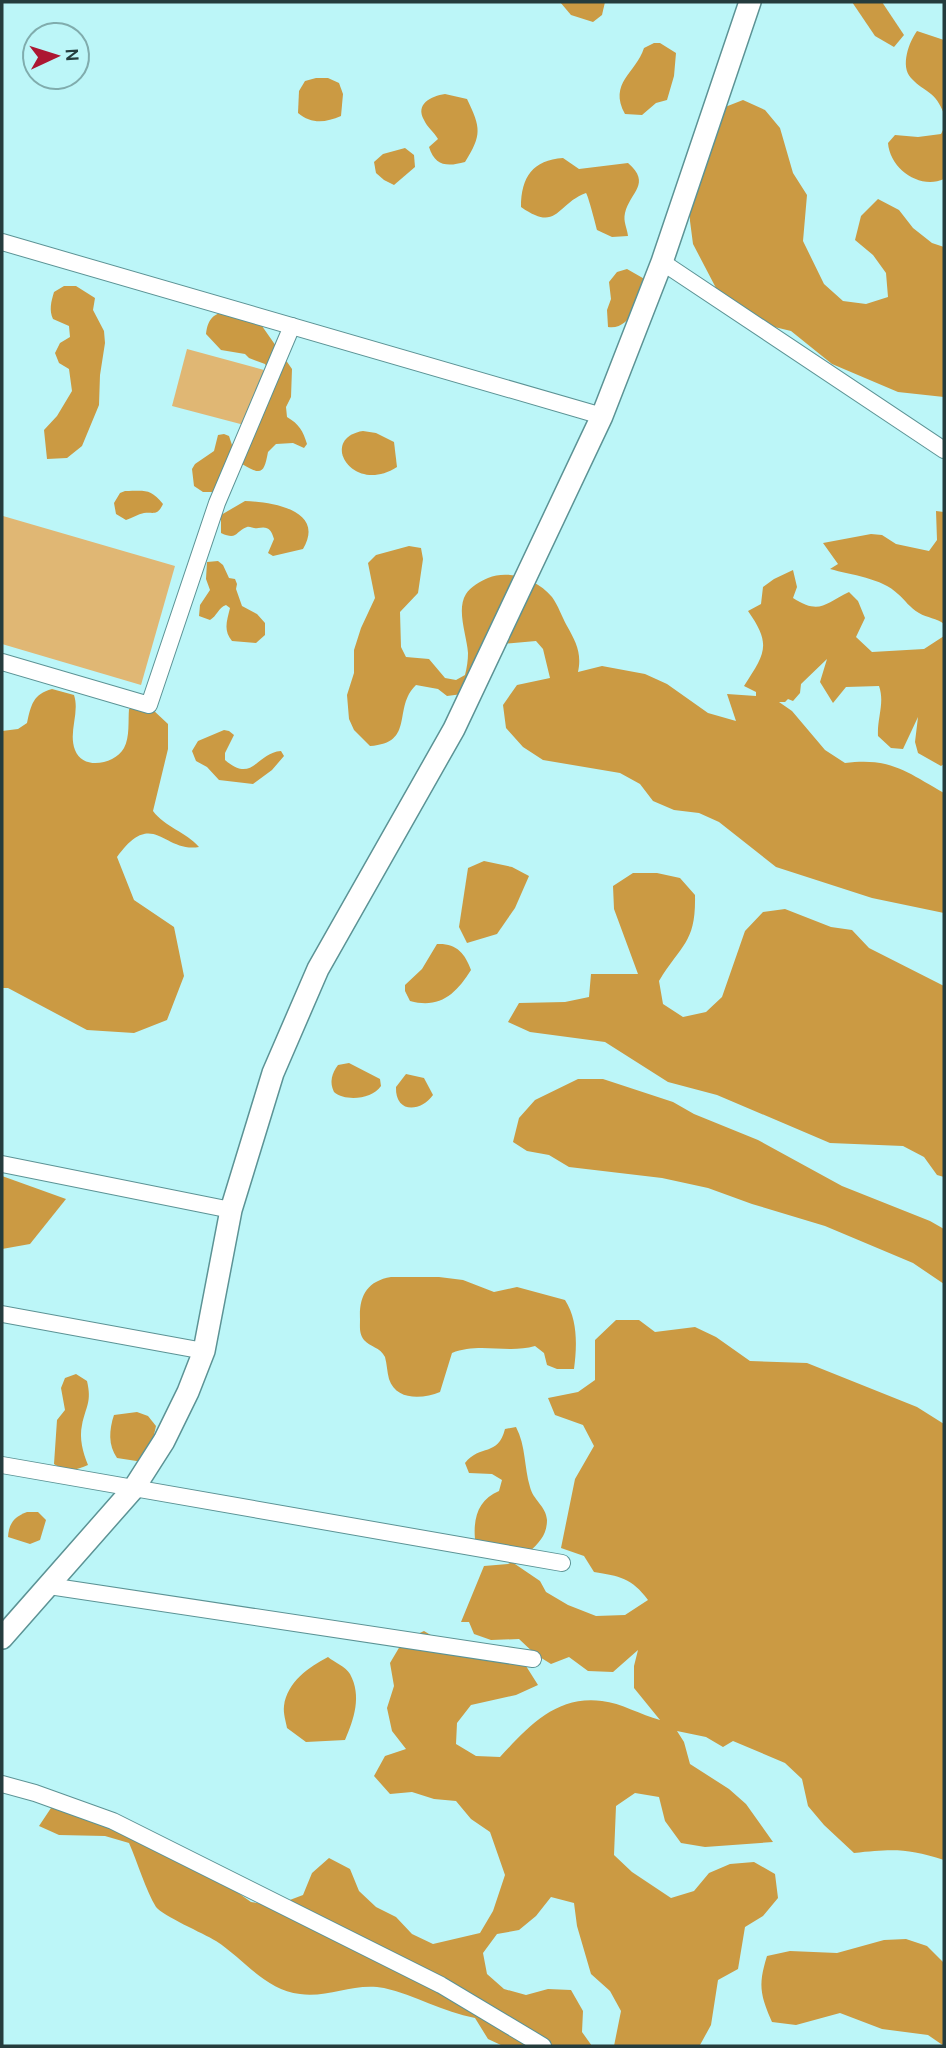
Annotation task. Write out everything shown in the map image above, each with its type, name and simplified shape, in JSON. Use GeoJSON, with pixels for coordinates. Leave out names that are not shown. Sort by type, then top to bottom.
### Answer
{"type":"FeatureCollection","features":[{"type":"Feature","properties":{"kind":"street"},"geometry":{"type":"LineString","coordinates":[[2,1638],[134,1488],[164,1441],[188,1392],[204,1351],[230,1210],[273,1073],[318,969],[454,729],[602,416],[662,262],[750,2]]}},
{"type":"Feature","properties":{"kind":"street"},"geometry":{"type":"LineString","coordinates":[[2,242],[602,416]]}},
{"type":"Feature","properties":{"kind":"street"},"geometry":{"type":"LineString","coordinates":[[662,262],[944,450]]}},
{"type":"Feature","properties":{"kind":"street"},"geometry":{"type":"LineString","coordinates":[[2,662],[149,705],[217,503],[292,326]]}},
{"type":"Feature","properties":{"kind":"street"},"geometry":{"type":"LineString","coordinates":[[2,1164],[230,1210]]}},
{"type":"Feature","properties":{"kind":"street"},"geometry":{"type":"LineString","coordinates":[[2,1314],[204,1351]]}},
{"type":"Feature","properties":{"kind":"street"},"geometry":{"type":"LineString","coordinates":[[2,1465],[562,1563]]}},
{"type":"Feature","properties":{"kind":"street"},"geometry":{"type":"LineString","coordinates":[[49,1586],[533,1659]]}},
{"type":"Feature","properties":{"kind":"street"},"geometry":{"type":"LineString","coordinates":[[2,1784],[113,1821],[441,1985],[543,2046]]}},
{"type":"Feature","properties":{"kind":"shaded area"},"geometry":{"type":"Polygon","coordinates":[[[560,2],[605,2],[602,15],[593,22],[571,15],[560,2]]]}},
{"type":"Feature","properties":{"kind":"shaded area"},"geometry":{"type":"Polygon","coordinates":[[[852,2],[882,2],[904,35],[894,47],[875,36],[852,2]]]}},
{"type":"Feature","properties":{"kind":"shaded area"},"geometry":{"type":"Polygon","coordinates":[[[917,31],[944,40],[944,114],[934,96],[911,78],[906,67],[907,54],[917,31]]]}},
{"type":"Feature","properties":{"kind":"shaded area"},"geometry":{"type":"Polygon","coordinates":[[[660,43],[676,53],[674,76],[667,100],[656,103],[642,115],[625,114],[621,103],[621,86],[644,48],[660,43]]]}},
{"type":"Feature","properties":{"kind":"shaded area"},"geometry":{"type":"Polygon","coordinates":[[[328,78],[339,83],[343,94],[341,116],[318,121],[298,113],[299,91],[305,81],[328,78]]]}},
{"type":"Feature","properties":{"kind":"shaded area"},"geometry":{"type":"Polygon","coordinates":[[[445,94],[467,99],[475,117],[477,138],[465,162],[442,163],[435,158],[429,147],[438,139],[425,123],[423,105],[430,99],[445,94]]]}},
{"type":"Feature","properties":{"kind":"shaded area"},"geometry":{"type":"Polygon","coordinates":[[[743,100],[765,110],[780,128],[793,173],[807,195],[803,241],[824,284],[843,301],[866,304],[888,297],[886,273],[873,255],[855,240],[861,216],[878,199],[899,210],[913,228],[932,243],[944,247],[944,397],[898,392],[832,364],[791,331],[746,320],[716,288],[693,244],[690,199],[720,109],[743,100]]]}},
{"type":"Feature","properties":{"kind":"shaded area"},"geometry":{"type":"Polygon","coordinates":[[[944,128],[944,179],[925,182],[900,169],[888,143],[895,135],[918,137],[941,134],[944,128]]]}},
{"type":"Feature","properties":{"kind":"shaded area"},"geometry":{"type":"Polygon","coordinates":[[[405,148],[414,155],[415,167],[394,185],[376,173],[374,162],[383,154],[405,148]]]}},
{"type":"Feature","properties":{"kind":"shaded area"},"geometry":{"type":"Polygon","coordinates":[[[563,158],[579,169],[628,163],[635,170],[639,183],[625,216],[628,236],[612,237],[597,230],[586,193],[550,217],[533,214],[521,207],[523,187],[531,172],[544,162],[563,158]]]}},
{"type":"Feature","properties":{"kind":"shaded area"},"geometry":{"type":"Polygon","coordinates":[[[627,269],[648,281],[629,318],[616,327],[608,327],[607,310],[611,299],[609,282],[617,272],[627,269]]]}},
{"type":"Feature","properties":{"kind":"shaded area"},"geometry":{"type":"Polygon","coordinates":[[[64,286],[76,286],[95,298],[93,310],[104,331],[105,343],[99,405],[82,446],[67,458],[47,459],[44,430],[57,416],[72,391],[69,369],[59,363],[55,353],[60,343],[70,337],[69,326],[53,319],[51,309],[54,292],[64,286]]]}},
{"type":"Feature","properties":{"kind":"shaded area"},"geometry":{"type":"Polygon","coordinates":[[[229,311],[262,326],[292,369],[287,417],[300,428],[307,444],[304,448],[293,443],[276,444],[268,452],[263,468],[258,471],[242,464],[268,370],[265,364],[245,354],[221,350],[206,334],[213,317],[229,311]]]}},
{"type":"Feature","properties":{"kind":"shaded area"},"geometry":{"type":"Polygon","coordinates":[[[187,349],[264,370],[248,426],[172,406],[187,349]]]}},
{"type":"Feature","properties":{"kind":"shaded area"},"geometry":{"type":"Polygon","coordinates":[[[363,431],[376,433],[394,442],[397,467],[381,474],[366,475],[346,462],[342,453],[343,444],[350,436],[363,431]]]}},
{"type":"Feature","properties":{"kind":"shaded area"},"geometry":{"type":"Polygon","coordinates":[[[218,435],[229,436],[233,448],[214,492],[203,492],[194,486],[192,469],[214,451],[218,435]]]}},
{"type":"Feature","properties":{"kind":"shaded area"},"geometry":{"type":"Polygon","coordinates":[[[147,491],[163,504],[157,512],[126,520],[116,514],[114,503],[120,493],[147,491]]]}},
{"type":"Feature","properties":{"kind":"shaded area"},"geometry":{"type":"Polygon","coordinates":[[[245,501],[281,506],[302,517],[307,525],[308,536],[303,549],[273,556],[268,553],[274,539],[264,527],[247,527],[234,536],[221,533],[221,515],[245,501]]]}},
{"type":"Feature","properties":{"kind":"shaded area"},"geometry":{"type":"Polygon","coordinates":[[[936,511],[944,512],[944,624],[916,611],[884,584],[830,569],[838,564],[823,543],[871,534],[882,535],[896,544],[929,551],[937,540],[936,511]]]}},
{"type":"Feature","properties":{"kind":"shaded area"},"geometry":{"type":"Polygon","coordinates":[[[3,516],[175,566],[141,685],[2,644],[3,516]]]}},
{"type":"Feature","properties":{"kind":"shaded area"},"geometry":{"type":"Polygon","coordinates":[[[409,546],[421,548],[423,559],[418,593],[400,612],[401,647],[406,657],[429,659],[445,678],[456,680],[465,675],[468,661],[462,615],[463,600],[473,587],[496,575],[522,577],[539,585],[552,597],[577,648],[578,672],[602,666],[645,674],[667,684],[708,713],[736,721],[727,694],[756,696],[756,692],[744,686],[763,649],[760,632],[748,611],[761,604],[763,587],[793,570],[797,587],[793,598],[802,603],[822,606],[849,592],[858,601],[865,618],[856,637],[872,652],[924,649],[944,636],[944,764],[941,766],[918,753],[915,742],[918,717],[903,749],[891,748],[878,736],[881,698],[879,686],[846,687],[833,703],[820,682],[827,659],[801,684],[800,693],[793,701],[788,699],[779,702],[792,711],[825,750],[845,763],[886,764],[944,793],[944,913],[872,898],[776,867],[719,822],[699,813],[674,810],[653,801],[640,784],[620,773],[543,760],[523,747],[506,728],[503,705],[517,685],[550,678],[543,649],[536,641],[502,644],[470,693],[447,696],[438,689],[416,685],[409,694],[401,723],[393,738],[370,746],[354,730],[349,719],[347,695],[354,673],[354,650],[375,598],[368,563],[376,555],[409,546]]]}},
{"type":"Feature","properties":{"kind":"shaded area"},"geometry":{"type":"Polygon","coordinates":[[[218,561],[229,578],[235,579],[242,606],[257,614],[265,623],[265,635],[256,643],[232,641],[227,629],[230,608],[226,605],[210,620],[199,616],[200,605],[210,590],[206,579],[207,562],[218,561]]]}},
{"type":"Feature","properties":{"kind":"shaded area"},"geometry":{"type":"Polygon","coordinates":[[[52,689],[74,695],[76,709],[73,743],[79,757],[85,761],[99,763],[120,754],[127,739],[129,709],[152,709],[168,724],[168,749],[153,811],[199,847],[176,844],[149,833],[129,842],[117,857],[134,900],[174,927],[184,976],[167,1020],[134,1033],[87,1030],[8,988],[2,988],[2,731],[18,729],[27,723],[34,701],[52,689]]]}},
{"type":"Feature","properties":{"kind":"shaded area"},"geometry":{"type":"Polygon","coordinates":[[[224,730],[234,735],[225,753],[225,760],[234,767],[248,768],[281,751],[284,756],[272,770],[253,784],[219,780],[207,767],[196,761],[192,751],[198,741],[224,730]]]}},
{"type":"Feature","properties":{"kind":"shaded area"},"geometry":{"type":"Polygon","coordinates":[[[484,861],[512,867],[529,876],[515,908],[497,934],[467,943],[459,927],[468,868],[484,861]]]}},
{"type":"Feature","properties":{"kind":"shaded area"},"geometry":{"type":"Polygon","coordinates":[[[633,873],[657,873],[680,878],[695,895],[690,933],[659,981],[663,1004],[683,1017],[706,1012],[722,997],[745,931],[763,912],[785,909],[831,927],[852,930],[869,948],[944,986],[944,1177],[937,1175],[924,1157],[903,1146],[830,1143],[717,1095],[668,1082],[605,1042],[530,1032],[508,1022],[519,1003],[565,1002],[589,997],[591,974],[638,974],[614,909],[613,886],[633,873]]]}},
{"type":"Feature","properties":{"kind":"shaded area"},"geometry":{"type":"Polygon","coordinates":[[[437,944],[449,945],[459,950],[471,970],[446,998],[430,1003],[410,1001],[405,985],[422,969],[437,944]]]}},
{"type":"Feature","properties":{"kind":"shaded area"},"geometry":{"type":"Polygon","coordinates":[[[349,1063],[380,1079],[381,1086],[372,1094],[359,1098],[345,1097],[334,1092],[331,1081],[334,1071],[338,1065],[349,1063]]]}},
{"type":"Feature","properties":{"kind":"shaded area"},"geometry":{"type":"Polygon","coordinates":[[[406,1074],[424,1078],[433,1095],[422,1105],[410,1108],[400,1102],[396,1087],[406,1074]]]}},
{"type":"Feature","properties":{"kind":"shaded area"},"geometry":{"type":"Polygon","coordinates":[[[578,1079],[603,1079],[673,1102],[694,1114],[758,1140],[842,1186],[930,1221],[944,1229],[944,1284],[913,1263],[825,1226],[708,1188],[662,1178],[569,1167],[549,1155],[527,1151],[513,1142],[519,1118],[535,1100],[578,1079]]]}},
{"type":"Feature","properties":{"kind":"shaded area"},"geometry":{"type":"Polygon","coordinates":[[[2,1176],[66,1199],[30,1244],[2,1249],[2,1176]]]}},
{"type":"Feature","properties":{"kind":"shaded area"},"geometry":{"type":"Polygon","coordinates":[[[391,1277],[463,1280],[494,1292],[517,1287],[565,1300],[574,1325],[574,1369],[557,1369],[547,1365],[544,1353],[535,1346],[514,1349],[473,1348],[452,1353],[440,1392],[418,1397],[404,1395],[389,1379],[383,1354],[364,1340],[360,1330],[361,1303],[366,1291],[376,1282],[391,1277]]]}},
{"type":"Feature","properties":{"kind":"shaded area"},"geometry":{"type":"Polygon","coordinates":[[[616,1320],[639,1320],[655,1332],[695,1327],[716,1337],[750,1361],[807,1363],[917,1407],[944,1424],[944,1860],[920,1853],[899,1851],[854,1853],[808,1806],[802,1779],[785,1763],[733,1741],[723,1747],[706,1737],[677,1731],[684,1742],[690,1764],[729,1789],[746,1804],[773,1842],[705,1847],[681,1843],[665,1821],[659,1797],[635,1793],[616,1806],[614,1855],[632,1872],[671,1898],[694,1891],[709,1873],[730,1864],[754,1862],[775,1874],[778,1898],[763,1916],[745,1927],[738,1969],[718,1980],[711,2025],[700,2045],[614,2046],[621,2011],[610,1991],[591,1974],[577,1926],[574,1903],[551,1897],[536,1916],[519,1930],[497,1934],[483,1953],[487,1974],[504,1989],[526,1995],[548,1989],[571,1990],[583,2011],[582,2032],[592,2046],[503,2046],[488,2039],[475,2018],[384,1988],[363,1987],[311,1995],[276,1987],[216,1941],[160,1911],[145,1884],[129,1843],[105,1836],[59,1835],[39,1826],[53,1805],[175,1848],[251,1902],[274,1906],[303,1895],[312,1873],[329,1858],[350,1869],[359,1891],[376,1907],[396,1917],[412,1934],[433,1944],[480,1933],[493,1911],[505,1875],[490,1832],[471,1819],[456,1801],[434,1799],[412,1792],[390,1794],[374,1776],[385,1756],[406,1749],[392,1731],[387,1708],[394,1686],[390,1663],[403,1641],[424,1631],[444,1643],[514,1647],[538,1685],[516,1695],[471,1705],[457,1723],[456,1744],[476,1756],[500,1757],[544,1716],[557,1708],[586,1700],[609,1702],[660,1720],[634,1688],[634,1666],[638,1650],[613,1672],[588,1671],[569,1657],[551,1664],[519,1639],[491,1640],[474,1634],[469,1622],[461,1622],[484,1566],[512,1562],[540,1581],[546,1592],[568,1605],[596,1616],[625,1615],[648,1600],[630,1583],[618,1577],[594,1572],[584,1556],[561,1548],[575,1479],[594,1446],[583,1425],[555,1415],[548,1398],[578,1392],[595,1380],[595,1340],[616,1320]]]}},
{"type":"Feature","properties":{"kind":"shaded area"},"geometry":{"type":"Polygon","coordinates":[[[76,1374],[87,1381],[88,1388],[89,1399],[81,1435],[88,1465],[71,1470],[54,1464],[57,1420],[65,1410],[61,1388],[65,1378],[76,1374]]]}},
{"type":"Feature","properties":{"kind":"shaded area"},"geometry":{"type":"Polygon","coordinates":[[[137,1412],[148,1416],[156,1426],[150,1452],[143,1462],[117,1458],[111,1443],[110,1432],[114,1415],[137,1412]]]}},
{"type":"Feature","properties":{"kind":"shaded area"},"geometry":{"type":"Polygon","coordinates":[[[516,1427],[522,1442],[530,1487],[547,1520],[542,1538],[529,1552],[484,1546],[475,1539],[476,1516],[482,1504],[499,1491],[502,1480],[492,1474],[469,1473],[465,1463],[498,1443],[505,1429],[516,1427]]]}},
{"type":"Feature","properties":{"kind":"shaded area"},"geometry":{"type":"Polygon","coordinates":[[[27,1512],[38,1512],[46,1520],[40,1540],[30,1544],[8,1537],[13,1521],[27,1512]]]}},
{"type":"Feature","properties":{"kind":"shaded area"},"geometry":{"type":"Polygon","coordinates":[[[328,1657],[343,1667],[354,1682],[354,1716],[345,1740],[306,1742],[287,1728],[284,1709],[286,1697],[300,1676],[328,1657]]]}},
{"type":"Feature","properties":{"kind":"shaded area"},"geometry":{"type":"Polygon","coordinates":[[[906,1939],[927,1946],[944,1963],[944,2046],[928,2035],[882,2029],[840,2013],[796,2025],[772,2022],[762,1989],[767,1956],[790,1951],[837,1953],[884,1940],[906,1939]]]}}]}
